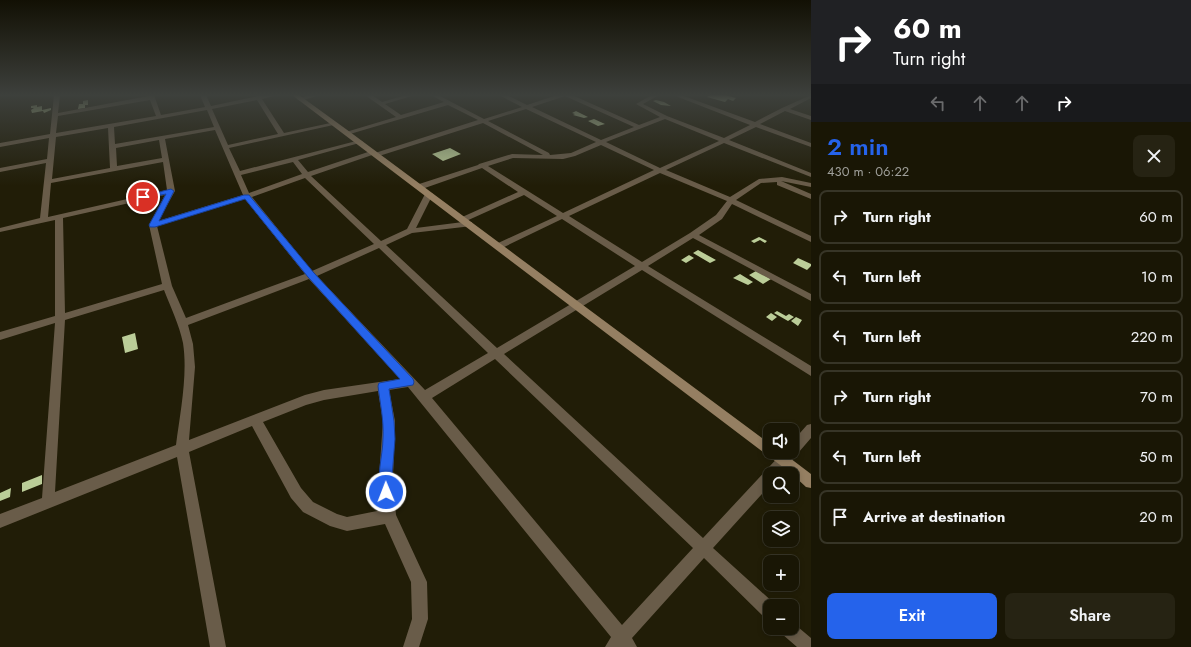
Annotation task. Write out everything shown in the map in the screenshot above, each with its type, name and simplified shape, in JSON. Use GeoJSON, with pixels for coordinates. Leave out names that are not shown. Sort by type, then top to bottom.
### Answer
{"type":"FeatureCollection","features":[{"type":"Feature","properties":{"kind":"street"},"geometry":{"type":"LineString","coordinates":[[44,220],[53,125]]}},
{"type":"Feature","properties":{"kind":"street"},"geometry":{"type":"LineString","coordinates":[[0,145],[115,125]]}},
{"type":"Feature","properties":{"kind":"street"},"geometry":{"type":"LineString","coordinates":[[217,125],[247,196],[311,275],[424,397],[621,644],[703,548],[763,483]]}},
{"type":"Feature","properties":{"kind":"street"},"geometry":{"type":"LineString","coordinates":[[276,125],[282,135]]}},
{"type":"Feature","properties":{"kind":"street"},"geometry":{"type":"LineString","coordinates":[[226,147],[329,125]]}},
{"type":"Feature","properties":{"kind":"street"},"geometry":{"type":"LineString","coordinates":[[337,125],[763,445]]}},
{"type":"Feature","properties":{"kind":"street"},"geometry":{"type":"LineString","coordinates":[[348,133],[373,125]]}},
{"type":"Feature","properties":{"kind":"street"},"geometry":{"type":"LineString","coordinates":[[153,225],[469,125]]}},
{"type":"Feature","properties":{"kind":"street"},"geometry":{"type":"LineString","coordinates":[[491,125],[552,157]]}},
{"type":"Feature","properties":{"kind":"street"},"geometry":{"type":"LineString","coordinates":[[566,125],[659,170],[731,200],[811,240]]}},
{"type":"Feature","properties":{"kind":"street"},"geometry":{"type":"LineString","coordinates":[[635,125],[639,127]]}},
{"type":"Feature","properties":{"kind":"street"},"geometry":{"type":"LineString","coordinates":[[419,187],[512,156],[552,157],[573,155],[644,125]]}},
{"type":"Feature","properties":{"kind":"street"},"geometry":{"type":"LineString","coordinates":[[686,125],[811,174]]}},
{"type":"Feature","properties":{"kind":"street"},"geometry":{"type":"LineString","coordinates":[[499,246],[725,140],[753,125]]}},
{"type":"Feature","properties":{"kind":"street"},"geometry":{"type":"LineString","coordinates":[[758,125],[811,145]]}},
{"type":"Feature","properties":{"kind":"street"},"geometry":{"type":"LineString","coordinates":[[111,126],[114,169]]}},
{"type":"Feature","properties":{"kind":"street"},"geometry":{"type":"LineString","coordinates":[[112,148],[218,128]]}},
{"type":"Feature","properties":{"kind":"street"},"geometry":{"type":"LineString","coordinates":[[162,139],[171,191],[153,225],[167,286],[183,323],[188,344],[190,367],[182,450],[218,647]]}},
{"type":"Feature","properties":{"kind":"street"},"geometry":{"type":"LineString","coordinates":[[237,174],[360,142]]}},
{"type":"Feature","properties":{"kind":"street"},"geometry":{"type":"LineString","coordinates":[[47,182],[165,159]]}},
{"type":"Feature","properties":{"kind":"street"},"geometry":{"type":"LineString","coordinates":[[294,159],[307,176],[498,353],[763,604]]}},
{"type":"Feature","properties":{"kind":"street"},"geometry":{"type":"LineString","coordinates":[[0,170],[49,160]]}},
{"type":"Feature","properties":{"kind":"street"},"geometry":{"type":"LineString","coordinates":[[482,165],[811,372]]}},
{"type":"Feature","properties":{"kind":"street"},"geometry":{"type":"LineString","coordinates":[[773,179],[811,197]]}},
{"type":"Feature","properties":{"kind":"street"},"geometry":{"type":"LineString","coordinates":[[424,397],[693,235],[719,217],[731,200],[759,181],[773,179],[811,185]]}},
{"type":"Feature","properties":{"kind":"street"},"geometry":{"type":"LineString","coordinates":[[0,230],[171,191]]}},
{"type":"Feature","properties":{"kind":"street"},"geometry":{"type":"LineString","coordinates":[[183,323],[311,275],[410,231],[466,222],[524,192]]}},
{"type":"Feature","properties":{"kind":"street"},"geometry":{"type":"LineString","coordinates":[[410,231],[429,194]]}},
{"type":"Feature","properties":{"kind":"street"},"geometry":{"type":"LineString","coordinates":[[48,502],[60,318],[59,216]]}},
{"type":"Feature","properties":{"kind":"street"},"geometry":{"type":"LineString","coordinates":[[693,235],[811,298]]}},
{"type":"Feature","properties":{"kind":"street"},"geometry":{"type":"LineString","coordinates":[[0,336],[167,286]]}},
{"type":"Feature","properties":{"kind":"street"},"geometry":{"type":"LineString","coordinates":[[0,521],[182,450],[282,408],[324,395],[409,382]]}},
{"type":"Feature","properties":{"kind":"street"},"geometry":{"type":"LineString","coordinates":[[383,386],[389,421],[386,477],[389,516],[420,582],[420,619],[411,647]]}},
{"type":"Feature","properties":{"kind":"street"},"geometry":{"type":"LineString","coordinates":[[255,420],[296,493],[308,506],[335,521],[347,524],[389,516]]}},
{"type":"Feature","properties":{"kind":"street"},"geometry":{"type":"LineString","coordinates":[[799,443],[811,429]]}},
{"type":"Feature","properties":{"kind":"street"},"geometry":{"type":"LineString","coordinates":[[777,467],[784,459]]}},
{"type":"Feature","properties":{"kind":"street"},"geometry":{"type":"LineString","coordinates":[[793,459],[811,482]]}},
{"type":"Feature","properties":{"kind":"street"},"geometry":{"type":"LineString","coordinates":[[796,635],[809,647]]}},
{"type":"Feature","properties":{"kind":"building"},"geometry":{"type":"Polygon","coordinates":[[[450,148],[461,154],[443,161],[432,154],[450,148]]]}},
{"type":"Feature","properties":{"kind":"building"},"geometry":{"type":"Polygon","coordinates":[[[759,237],[767,241],[765,243],[760,240],[754,243],[751,241],[759,237]]]}},
{"type":"Feature","properties":{"kind":"building"},"geometry":{"type":"Polygon","coordinates":[[[698,250],[716,260],[710,263],[693,253],[698,250]]]}},
{"type":"Feature","properties":{"kind":"building"},"geometry":{"type":"Polygon","coordinates":[[[689,255],[694,258],[686,263],[681,260],[689,255]]]}},
{"type":"Feature","properties":{"kind":"building"},"geometry":{"type":"Polygon","coordinates":[[[798,258],[811,264],[811,266],[807,270],[793,263],[798,258]]]}},
{"type":"Feature","properties":{"kind":"building"},"geometry":{"type":"Polygon","coordinates":[[[756,271],[771,279],[763,284],[749,275],[756,271]]]}},
{"type":"Feature","properties":{"kind":"building"},"geometry":{"type":"Polygon","coordinates":[[[740,274],[753,282],[748,285],[733,278],[740,274]]]}},
{"type":"Feature","properties":{"kind":"building"},"geometry":{"type":"Polygon","coordinates":[[[777,311],[786,316],[789,314],[794,317],[788,321],[774,313],[777,311]]]}},
{"type":"Feature","properties":{"kind":"building"},"geometry":{"type":"Polygon","coordinates":[[[771,313],[777,317],[772,321],[766,317],[771,313]]]}},
{"type":"Feature","properties":{"kind":"building"},"geometry":{"type":"Polygon","coordinates":[[[796,317],[802,320],[798,326],[791,321],[796,317]]]}},
{"type":"Feature","properties":{"kind":"building"},"geometry":{"type":"Polygon","coordinates":[[[135,333],[138,349],[125,353],[122,337],[135,333]]]}},
{"type":"Feature","properties":{"kind":"building"},"geometry":{"type":"Polygon","coordinates":[[[42,475],[42,484],[22,492],[22,483],[42,475]]]}},
{"type":"Feature","properties":{"kind":"building"},"geometry":{"type":"Polygon","coordinates":[[[11,488],[10,497],[0,501],[0,493],[11,488]]]}},
{"type":"Feature","properties":{"kind":"route"},"geometry":{"type":"LineString","coordinates":[[143,197],[171,191],[153,225],[247,196],[311,275],[409,382],[383,386],[389,421],[386,492]]}}]}
